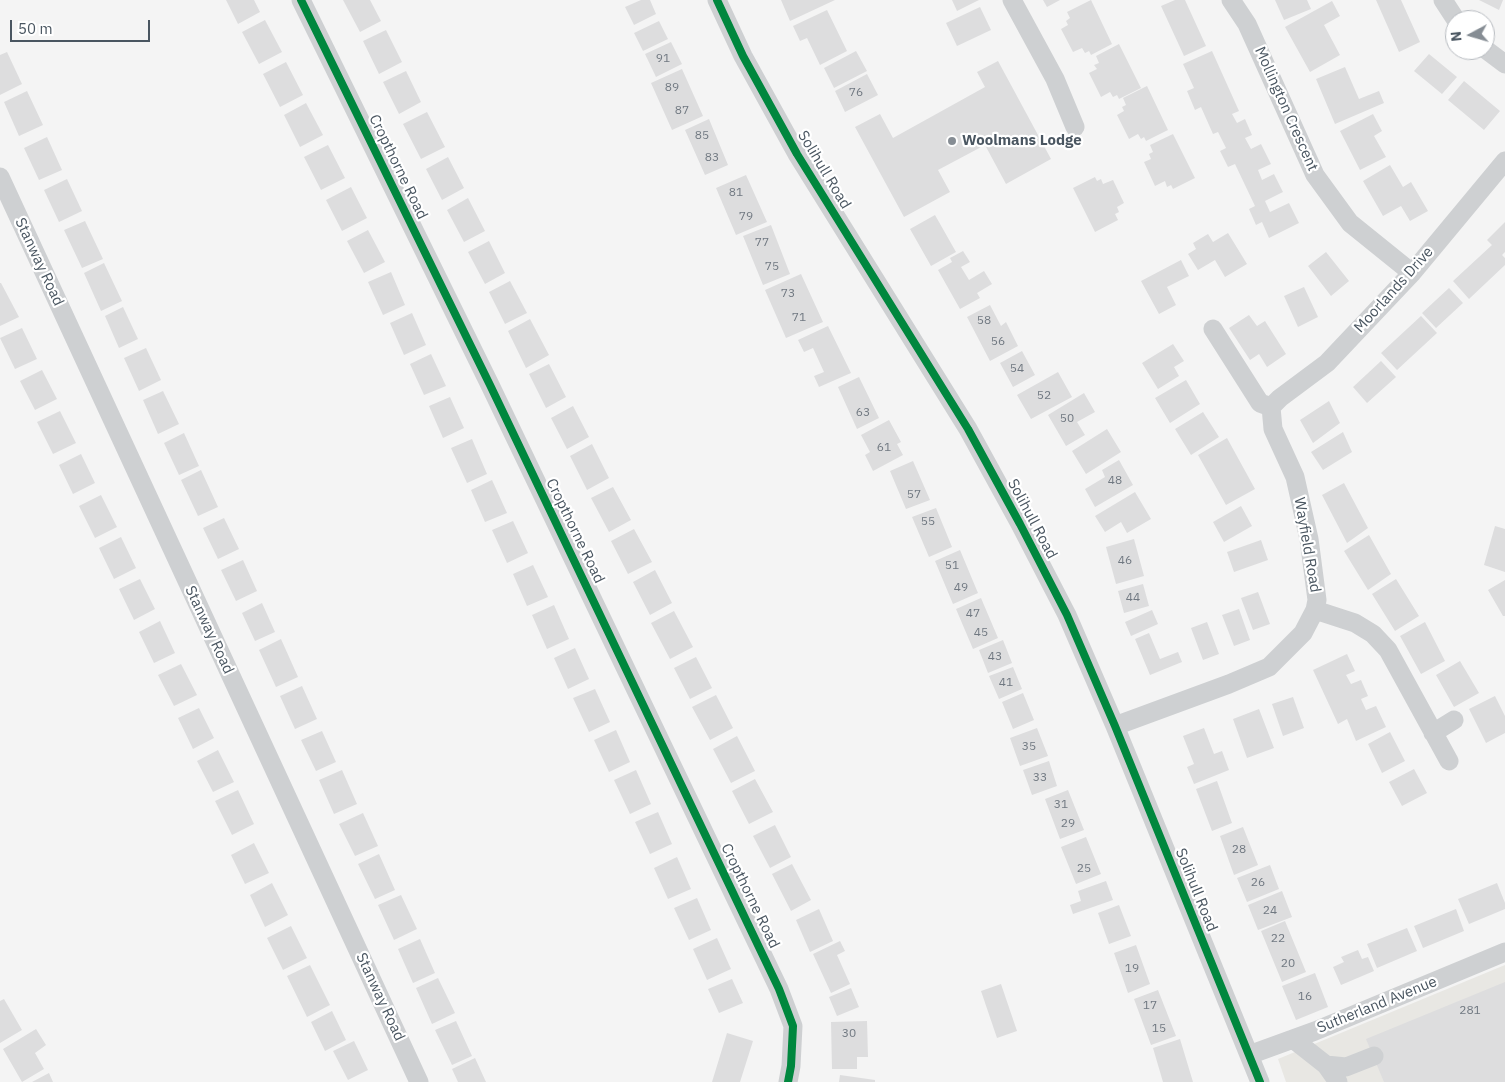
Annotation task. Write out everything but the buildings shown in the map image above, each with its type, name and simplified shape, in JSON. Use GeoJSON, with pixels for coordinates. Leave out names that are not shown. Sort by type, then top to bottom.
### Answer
{"type":"FeatureCollection","features":[{"type":"Feature","properties":{"kind":"street","name":"Cropthorne Road"},"geometry":{"type":"LineString","coordinates":[[301,0],[490,385],[780,989],[793,1026],[791,1066],[788,1082]]}},
{"type":"Feature","properties":{"kind":"street","name":"Solihull Road"},"geometry":{"type":"LineString","coordinates":[[717,0],[743,56],[797,154],[968,429],[1067,615],[1115,726],[1260,1082]]}},
{"type":"Feature","properties":{"kind":"street"},"geometry":{"type":"LineString","coordinates":[[1012,0],[1055,79],[1075,127]]}},
{"type":"Feature","properties":{"kind":"street","name":"Mollington Crescent"},"geometry":{"type":"LineString","coordinates":[[1231,0],[1248,24],[1315,175],[1350,223],[1412,273]]}},
{"type":"Feature","properties":{"kind":"street"},"geometry":{"type":"LineString","coordinates":[[1240,0],[1248,24]]}},
{"type":"Feature","properties":{"kind":"street","name":"Moorlands Drive"},"geometry":{"type":"LineString","coordinates":[[1272,407],[1280,398],[1327,362],[1412,273],[1505,161]]}},
{"type":"Feature","properties":{"kind":"street","name":"Stanway Road"},"geometry":{"type":"LineString","coordinates":[[0,177],[419,1082]]}},
{"type":"Feature","properties":{"kind":"street"},"geometry":{"type":"LineString","coordinates":[[1213,329],[1260,403],[1272,407]]}},
{"type":"Feature","properties":{"kind":"street","name":"Wayfield Road"},"geometry":{"type":"LineString","coordinates":[[1115,726],[1229,684],[1269,667],[1303,633],[1315,610],[1317,600],[1307,530],[1295,477],[1273,429],[1272,407]]}},
{"type":"Feature","properties":{"kind":"street"},"geometry":{"type":"LineString","coordinates":[[1315,610],[1355,623],[1373,634],[1388,650],[1448,761]]}},
{"type":"Feature","properties":{"kind":"street"},"geometry":{"type":"LineString","coordinates":[[1433,733],[1454,720]]}},
{"type":"Feature","properties":{"kind":"street","name":"Sutherland Avenue"},"geometry":{"type":"LineString","coordinates":[[1249,1055],[1293,1039],[1505,952]]}},
{"type":"Feature","properties":{"kind":"street"},"geometry":{"type":"LineString","coordinates":[[1293,1039],[1326,1065],[1338,1082]]}},
{"type":"Feature","properties":{"kind":"street"},"geometry":{"type":"LineString","coordinates":[[1326,1065],[1346,1067],[1374,1056]]}},
{"type":"Feature","properties":{"kind":"shaded area"},"geometry":{"type":"Polygon","coordinates":[[[1505,965],[1505,1082],[1286,1082],[1278,1059],[1505,965]]]}},
{"type":"Feature","properties":{"kind":"cycle path"},"geometry":{"type":"LineString","coordinates":[[301,0],[490,385],[779,989],[793,1026],[791,1066],[788,1082]]}},
{"type":"Feature","properties":{"kind":"cycle path"},"geometry":{"type":"LineString","coordinates":[[717,0],[743,56],[797,154],[968,429],[1067,615],[1115,726],[1260,1082]]}},
{"type":"Feature","properties":{"kind":"place","name":"Woolmans Lodge"},"geometry":{"type":"Point","coordinates":[952,141]}}]}
